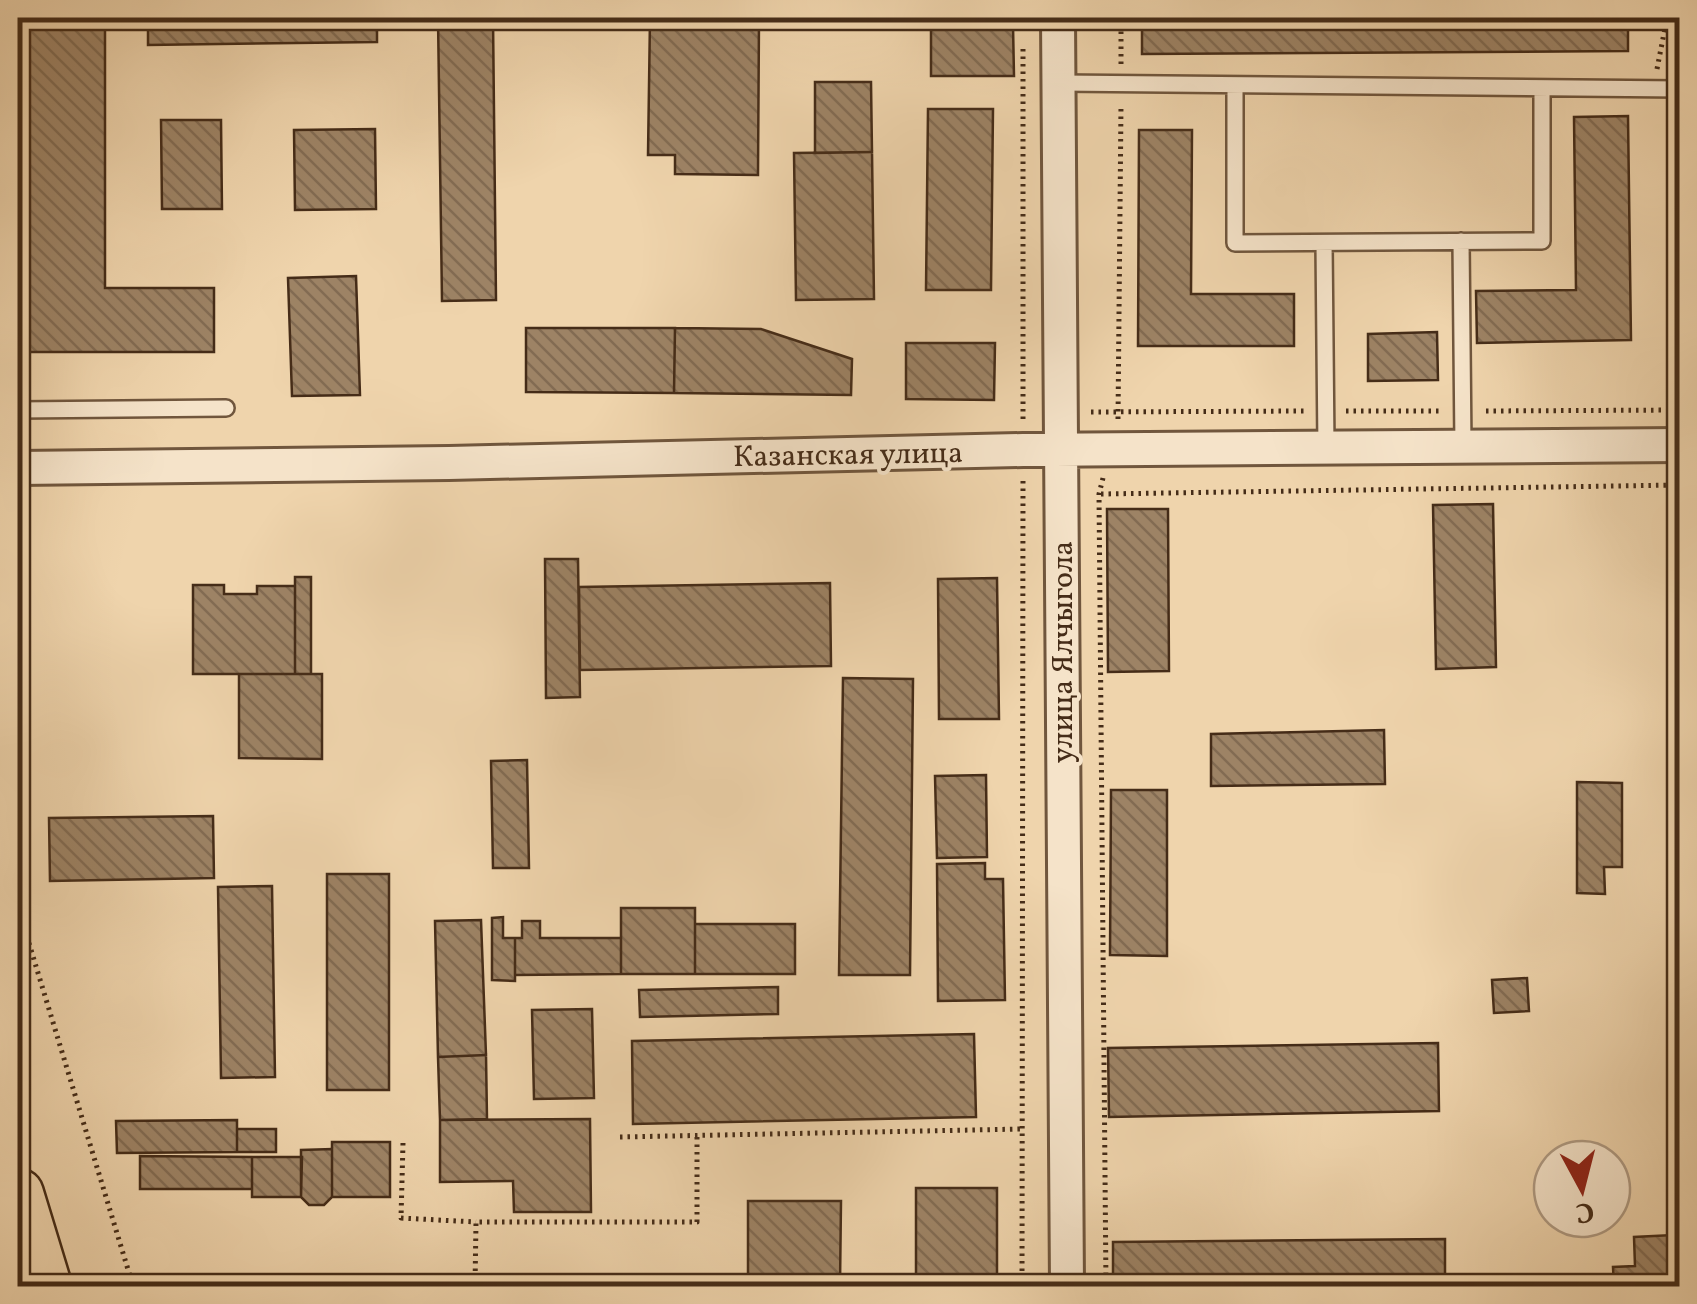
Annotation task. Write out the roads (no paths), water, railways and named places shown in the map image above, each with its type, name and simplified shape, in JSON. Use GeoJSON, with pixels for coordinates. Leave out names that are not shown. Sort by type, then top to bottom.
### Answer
{"type":"FeatureCollection","features":[{"type":"Feature","properties":{"kind":"main road"},"geometry":{"type":"LineString","coordinates":[[18,1194],[46,1286]]}},
{"type":"Feature","properties":{"kind":"street","name":"улица Ялчыгола"},"geometry":{"type":"LineString","coordinates":[[1058,18],[1067,1286]]}},
{"type":"Feature","properties":{"kind":"street","name":"Казанская улица"},"geometry":{"type":"LineString","coordinates":[[18,468],[1023,450],[1680,445]]}},
{"type":"Feature","properties":{"kind":"lane"},"geometry":{"type":"LineString","coordinates":[[1058,83],[1680,89]]}},
{"type":"Feature","properties":{"kind":"lane"},"geometry":{"type":"LineString","coordinates":[[1235,85],[1235,243],[1542,241],[1542,88]]}},
{"type":"Feature","properties":{"kind":"lane"},"geometry":{"type":"LineString","coordinates":[[1461,241],[1463,447]]}},
{"type":"Feature","properties":{"kind":"lane"},"geometry":{"type":"LineString","coordinates":[[1324,242],[1326,448]]}},
{"type":"Feature","properties":{"kind":"lane"},"geometry":{"type":"LineString","coordinates":[[18,410],[226,408]]}}]}
